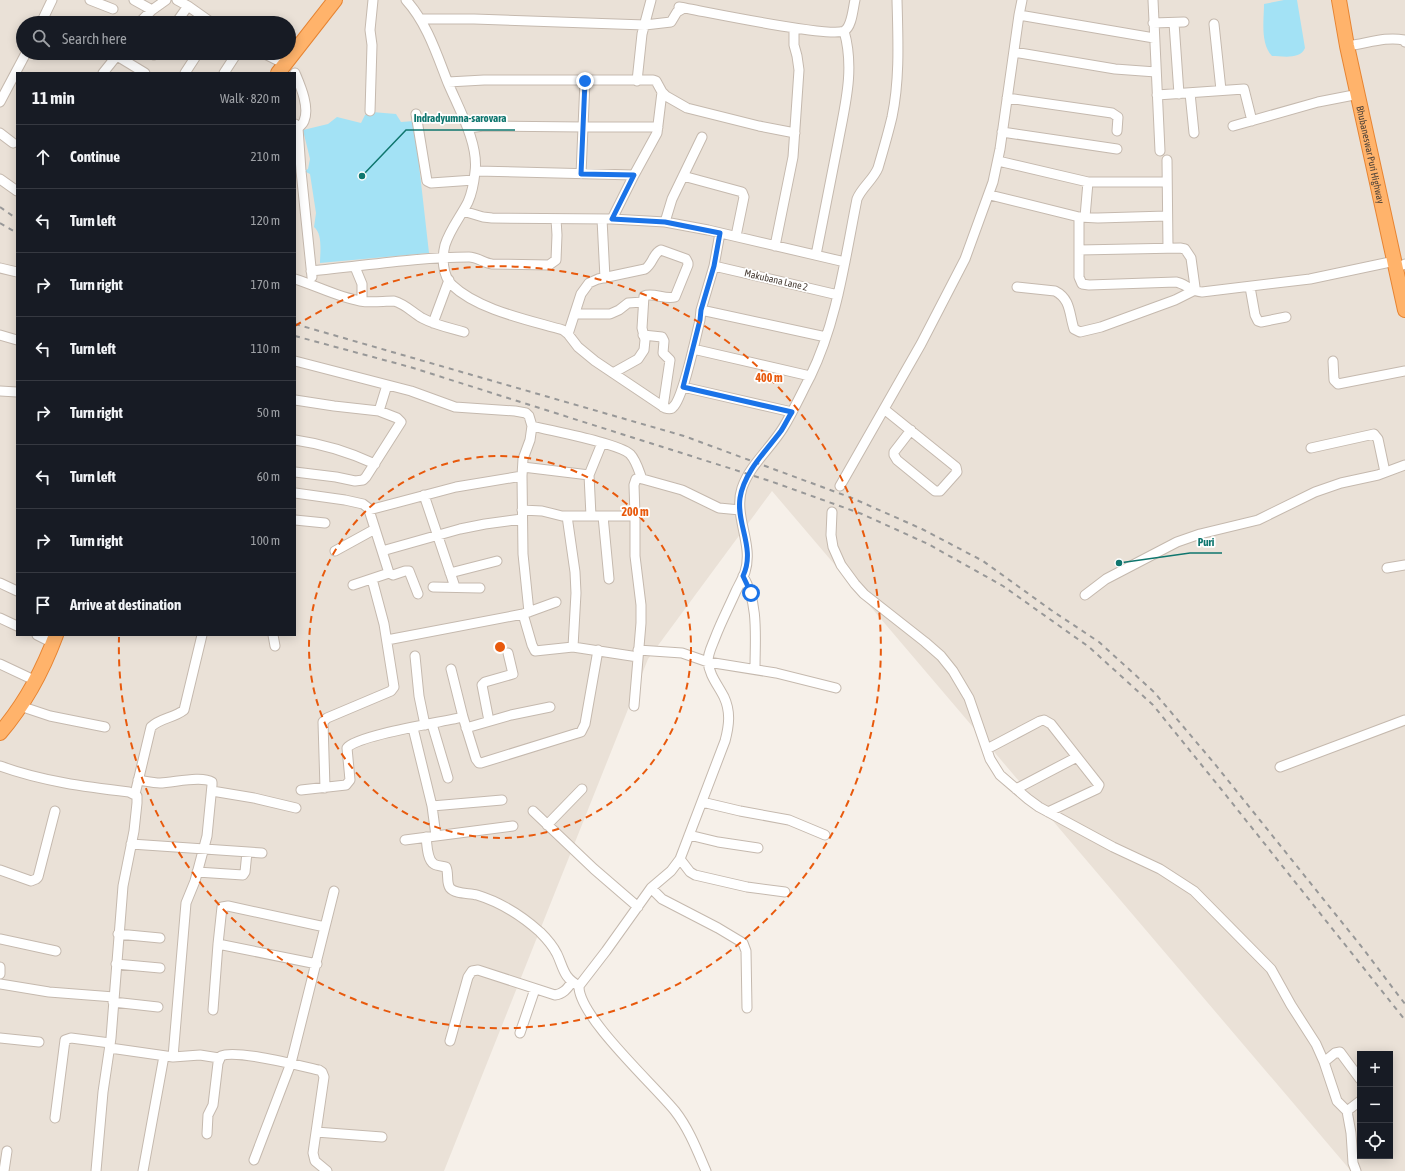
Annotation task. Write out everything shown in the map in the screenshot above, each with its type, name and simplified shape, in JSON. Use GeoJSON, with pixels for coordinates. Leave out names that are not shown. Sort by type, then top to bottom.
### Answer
{"type":"FeatureCollection","features":[{"type":"Feature","properties":{"kind":"highway"},"geometry":{"type":"LineString","coordinates":[[296,57],[335,0]]}},
{"type":"Feature","properties":{"kind":"highway","name":"Bhubaneswar Puri Highway"},"geometry":{"type":"LineString","coordinates":[[1339,0],[1351,45],[1392,236]]}},
{"type":"Feature","properties":{"kind":"highway","name":"Bhubaneswar Puri Highway"},"geometry":{"type":"LineString","coordinates":[[1346,0],[1351,45],[1359,94],[1392,236],[1402,266],[1405,310]]}},
{"type":"Feature","properties":{"kind":"highway"},"geometry":{"type":"LineString","coordinates":[[288,69],[294,60]]}},
{"type":"Feature","properties":{"kind":"highway"},"geometry":{"type":"LineString","coordinates":[[0,733],[20,706],[54,639]]}},
{"type":"Feature","properties":{"kind":"street"},"geometry":{"type":"LineString","coordinates":[[44,16],[52,0]]}},
{"type":"Feature","properties":{"kind":"street"},"geometry":{"type":"LineString","coordinates":[[90,0],[113,9]]}},
{"type":"Feature","properties":{"kind":"street"},"geometry":{"type":"LineString","coordinates":[[134,0],[152,10]]}},
{"type":"Feature","properties":{"kind":"street"},"geometry":{"type":"LineString","coordinates":[[146,16],[166,0]]}},
{"type":"Feature","properties":{"kind":"street"},"geometry":{"type":"LineString","coordinates":[[177,0],[202,16]]}},
{"type":"Feature","properties":{"kind":"street"},"geometry":{"type":"LineString","coordinates":[[370,111],[372,44],[370,30],[373,0]]}},
{"type":"Feature","properties":{"kind":"street"},"geometry":{"type":"LineString","coordinates":[[406,0],[416,11],[420,19],[468,128],[472,144],[475,175],[468,202],[452,230],[446,244],[443,258],[449,280],[468,297],[487,306],[563,330],[582,351],[594,361],[663,407],[669,409],[675,405],[683,387],[700,320],[701,310],[714,266],[720,233]]}},
{"type":"Feature","properties":{"kind":"street"},"geometry":{"type":"LineString","coordinates":[[637,81],[641,45],[651,0]]}},
{"type":"Feature","properties":{"kind":"street"},"geometry":{"type":"LineString","coordinates":[[844,31],[849,24],[855,0]]}},
{"type":"Feature","properties":{"kind":"street"},"geometry":{"type":"LineString","coordinates":[[450,1041],[468,976],[472,971],[478,970],[535,989],[559,995],[575,984],[606,951],[651,888],[671,871],[680,859],[729,727],[728,708],[712,676],[708,662],[710,650],[743,576],[747,562],[747,550],[740,510],[742,488],[760,457],[782,429],[792,412],[810,376],[826,337],[838,294],[857,199],[862,190],[876,174],[892,116],[896,85],[898,45],[897,0]]}},
{"type":"Feature","properties":{"kind":"street"},"geometry":{"type":"LineString","coordinates":[[840,486],[921,344],[965,260],[990,195],[998,161],[1022,0]]}},
{"type":"Feature","properties":{"kind":"street"},"geometry":{"type":"LineString","coordinates":[[1153,0],[1160,151]]}},
{"type":"Feature","properties":{"kind":"street"},"geometry":{"type":"LineString","coordinates":[[181,16],[188,6]]}},
{"type":"Feature","properties":{"kind":"street"},"geometry":{"type":"LineString","coordinates":[[420,19],[474,19],[645,25],[672,22],[677,12],[681,8],[794,28],[830,32],[844,31]]}},
{"type":"Feature","properties":{"kind":"street"},"geometry":{"type":"LineString","coordinates":[[1019,15],[1154,38]]}},
{"type":"Feature","properties":{"kind":"street"},"geometry":{"type":"LineString","coordinates":[[1153,23],[1184,22]]}},
{"type":"Feature","properties":{"kind":"street"},"geometry":{"type":"LineString","coordinates":[[1174,23],[1179,94]]}},
{"type":"Feature","properties":{"kind":"street"},"geometry":{"type":"LineString","coordinates":[[1214,24],[1221,90]]}},
{"type":"Feature","properties":{"kind":"street"},"geometry":{"type":"LineString","coordinates":[[775,246],[793,157],[799,70],[798,56],[794,46],[794,28]]}},
{"type":"Feature","properties":{"kind":"street"},"geometry":{"type":"LineString","coordinates":[[816,255],[845,104],[850,70],[848,46],[844,31]]}},
{"type":"Feature","properties":{"kind":"street"},"geometry":{"type":"LineString","coordinates":[[1351,45],[1397,38],[1404,40],[1405,42]]}},
{"type":"Feature","properties":{"kind":"street"},"geometry":{"type":"LineString","coordinates":[[1014,52],[1115,70],[1156,72]]}},
{"type":"Feature","properties":{"kind":"street"},"geometry":{"type":"LineString","coordinates":[[22,71],[24,60]]}},
{"type":"Feature","properties":{"kind":"street"},"geometry":{"type":"LineString","coordinates":[[104,72],[113,60]]}},
{"type":"Feature","properties":{"kind":"street"},"geometry":{"type":"LineString","coordinates":[[127,60],[144,72]]}},
{"type":"Feature","properties":{"kind":"street"},"geometry":{"type":"LineString","coordinates":[[186,72],[193,60]]}},
{"type":"Feature","properties":{"kind":"street"},"geometry":{"type":"LineString","coordinates":[[225,72],[232,60]]}},
{"type":"Feature","properties":{"kind":"street"},"geometry":{"type":"LineString","coordinates":[[274,60],[288,69]]}},
{"type":"Feature","properties":{"kind":"street"},"geometry":{"type":"LineString","coordinates":[[0,102],[16,79]]}},
{"type":"Feature","properties":{"kind":"street"},"geometry":{"type":"LineString","coordinates":[[296,80],[302,88],[305,105],[304,121],[296,126],[312,284]]}},
{"type":"Feature","properties":{"kind":"street"},"geometry":{"type":"LineString","coordinates":[[448,82],[484,80],[653,80],[662,92],[680,104],[696,110],[759,126],[795,133]]}},
{"type":"Feature","properties":{"kind":"street"},"geometry":{"type":"LineString","coordinates":[[581,174],[585,81]]}},
{"type":"Feature","properties":{"kind":"street"},"geometry":{"type":"LineString","coordinates":[[1157,96],[1244,89],[1252,121]]}},
{"type":"Feature","properties":{"kind":"street"},"geometry":{"type":"LineString","coordinates":[[612,219],[654,139],[658,127],[662,92]]}},
{"type":"Feature","properties":{"kind":"street"},"geometry":{"type":"LineString","coordinates":[[1190,93],[1194,133]]}},
{"type":"Feature","properties":{"kind":"street"},"geometry":{"type":"LineString","coordinates":[[1233,126],[1305,106],[1359,94]]}},
{"type":"Feature","properties":{"kind":"street"},"geometry":{"type":"LineString","coordinates":[[1007,98],[1112,113],[1118,117],[1117,131]]}},
{"type":"Feature","properties":{"kind":"street"},"geometry":{"type":"LineString","coordinates":[[416,114],[427,181],[431,183],[475,175],[634,175]]}},
{"type":"Feature","properties":{"kind":"street"},"geometry":{"type":"LineString","coordinates":[[468,128],[484,126],[658,127]]}},
{"type":"Feature","properties":{"kind":"street"},"geometry":{"type":"LineString","coordinates":[[1002,132],[1117,149]]}},
{"type":"Feature","properties":{"kind":"street"},"geometry":{"type":"LineString","coordinates":[[0,133],[13,143]]}},
{"type":"Feature","properties":{"kind":"street"},"geometry":{"type":"LineString","coordinates":[[665,222],[666,214],[672,199],[702,137]]}},
{"type":"Feature","properties":{"kind":"street"},"geometry":{"type":"LineString","coordinates":[[1167,160],[1168,248]]}},
{"type":"Feature","properties":{"kind":"street"},"geometry":{"type":"LineString","coordinates":[[998,161],[1088,182],[1167,182]]}},
{"type":"Feature","properties":{"kind":"street"},"geometry":{"type":"LineString","coordinates":[[683,176],[742,192],[744,197],[736,236]]}},
{"type":"Feature","properties":{"kind":"street"},"geometry":{"type":"LineString","coordinates":[[0,179],[16,190]]}},
{"type":"Feature","properties":{"kind":"street"},"geometry":{"type":"LineString","coordinates":[[1088,182],[1082,217],[1079,250],[1079,277],[1082,284],[1176,282],[1181,283],[1193,291],[1202,292],[1250,287],[1402,266]]}},
{"type":"Feature","properties":{"kind":"street"},"geometry":{"type":"LineString","coordinates":[[990,195],[1082,217],[1167,216]]}},
{"type":"Feature","properties":{"kind":"street"},"geometry":{"type":"LineString","coordinates":[[296,204],[304,209]]}},
{"type":"Feature","properties":{"kind":"street"},"geometry":{"type":"LineString","coordinates":[[463,211],[488,218],[612,219],[665,222],[736,236],[845,262]]}},
{"type":"Feature","properties":{"kind":"street"},"geometry":{"type":"LineString","coordinates":[[311,271],[406,260],[474,257],[492,264],[552,264],[556,260],[556,218]]}},
{"type":"Feature","properties":{"kind":"street"},"geometry":{"type":"LineString","coordinates":[[602,219],[605,278]]}},
{"type":"Feature","properties":{"kind":"street"},"geometry":{"type":"LineString","coordinates":[[1079,250],[1185,249],[1191,258],[1194,281],[1193,291]]}},
{"type":"Feature","properties":{"kind":"street"},"geometry":{"type":"LineString","coordinates":[[568,334],[581,294],[584,288],[593,280],[645,269],[650,265],[656,252],[661,250],[687,261],[688,265],[675,297],[671,298],[645,295],[643,302],[642,328],[645,345],[642,355],[638,359],[613,373]]}},
{"type":"Feature","properties":{"kind":"street","name":"Makubana Lane 2"},"geometry":{"type":"LineString","coordinates":[[714,266],[838,294]]}},
{"type":"Feature","properties":{"kind":"street"},"geometry":{"type":"LineString","coordinates":[[355,267],[362,289],[362,301]]}},
{"type":"Feature","properties":{"kind":"street"},"geometry":{"type":"LineString","coordinates":[[0,268],[16,272]]}},
{"type":"Feature","properties":{"kind":"street"},"geometry":{"type":"LineString","coordinates":[[296,280],[312,284],[350,299],[362,301],[399,302],[420,317],[433,323],[464,332]]}},
{"type":"Feature","properties":{"kind":"street"},"geometry":{"type":"LineString","coordinates":[[433,323],[449,280]]}},
{"type":"Feature","properties":{"kind":"street"},"geometry":{"type":"LineString","coordinates":[[1017,287],[1055,291],[1061,294],[1068,303],[1074,329],[1080,332],[1112,324],[1175,300],[1193,291]]}},
{"type":"Feature","properties":{"kind":"street"},"geometry":{"type":"LineString","coordinates":[[1250,287],[1255,315],[1258,321],[1262,322],[1286,317]]}},
{"type":"Feature","properties":{"kind":"street"},"geometry":{"type":"LineString","coordinates":[[575,314],[610,314],[619,310],[628,303],[643,302]]}},
{"type":"Feature","properties":{"kind":"street"},"geometry":{"type":"LineString","coordinates":[[701,310],[826,337]]}},
{"type":"Feature","properties":{"kind":"street"},"geometry":{"type":"LineString","coordinates":[[0,335],[16,340]]}},
{"type":"Feature","properties":{"kind":"street"},"geometry":{"type":"LineString","coordinates":[[643,335],[662,337],[664,341],[663,353],[670,360],[663,407]]}},
{"type":"Feature","properties":{"kind":"street"},"geometry":{"type":"LineString","coordinates":[[693,348],[810,376]]}},
{"type":"Feature","properties":{"kind":"street"},"geometry":{"type":"LineString","coordinates":[[296,361],[387,385],[454,407],[496,409],[526,414],[531,419],[532,426],[530,440],[523,459],[522,515],[526,613],[532,645],[535,651],[573,647],[638,653],[682,653],[708,662],[755,669],[804,679],[836,688]]}},
{"type":"Feature","properties":{"kind":"street"},"geometry":{"type":"LineString","coordinates":[[1333,361],[1334,380],[1338,384],[1377,378],[1391,373],[1405,372]]}},
{"type":"Feature","properties":{"kind":"street"},"geometry":{"type":"LineString","coordinates":[[379,412],[387,385]]}},
{"type":"Feature","properties":{"kind":"street"},"geometry":{"type":"LineString","coordinates":[[683,387],[792,412]]}},
{"type":"Feature","properties":{"kind":"street"},"geometry":{"type":"LineString","coordinates":[[0,391],[16,392]]}},
{"type":"Feature","properties":{"kind":"street"},"geometry":{"type":"LineString","coordinates":[[296,400],[379,412],[398,418],[401,422],[366,477],[360,480],[296,472]]}},
{"type":"Feature","properties":{"kind":"street"},"geometry":{"type":"LineString","coordinates":[[884,409],[911,430],[956,467],[957,472],[940,491],[935,491],[897,460],[894,455],[894,452],[911,430]]}},
{"type":"Feature","properties":{"kind":"street"},"geometry":{"type":"LineString","coordinates":[[532,426],[611,445],[629,454],[633,458],[642,479]]}},
{"type":"Feature","properties":{"kind":"street"},"geometry":{"type":"LineString","coordinates":[[1311,448],[1374,434],[1378,439],[1385,472]]}},
{"type":"Feature","properties":{"kind":"street"},"geometry":{"type":"LineString","coordinates":[[296,440],[339,450],[375,464]]}},
{"type":"Feature","properties":{"kind":"street"},"geometry":{"type":"LineString","coordinates":[[591,516],[589,475],[602,443]]}},
{"type":"Feature","properties":{"kind":"street"},"geometry":{"type":"LineString","coordinates":[[1085,595],[1106,579],[1177,542],[1200,534],[1258,520],[1315,492],[1341,483],[1371,477],[1405,465]]}},
{"type":"Feature","properties":{"kind":"street"},"geometry":{"type":"LineString","coordinates":[[369,510],[424,494],[522,472],[589,475]]}},
{"type":"Feature","properties":{"kind":"street"},"geometry":{"type":"LineString","coordinates":[[634,706],[641,623],[641,605],[635,556],[636,479],[642,479],[690,492],[719,508],[740,510]]}},
{"type":"Feature","properties":{"kind":"street"},"geometry":{"type":"LineString","coordinates":[[296,493],[357,502],[365,505],[369,510],[389,573]]}},
{"type":"Feature","properties":{"kind":"street"},"geometry":{"type":"LineString","coordinates":[[424,494],[455,588]]}},
{"type":"Feature","properties":{"kind":"street"},"geometry":{"type":"LineString","coordinates":[[382,551],[438,535],[542,511],[567,516],[635,516]]}},
{"type":"Feature","properties":{"kind":"street"},"geometry":{"type":"LineString","coordinates":[[832,512],[831,534],[833,547],[841,565],[864,594],[925,642],[941,656],[953,671],[969,698],[986,749],[994,767],[1000,775],[1028,799],[1048,812],[1113,847],[1160,869],[1194,891],[1271,969],[1291,1005],[1316,1044],[1324,1062],[1337,1101],[1347,1111],[1351,1133],[1352,1164],[1356,1171]]}},
{"type":"Feature","properties":{"kind":"street"},"geometry":{"type":"LineString","coordinates":[[567,516],[575,572],[576,593],[573,647]]}},
{"type":"Feature","properties":{"kind":"street"},"geometry":{"type":"LineString","coordinates":[[603,516],[610,579]]}},
{"type":"Feature","properties":{"kind":"street"},"geometry":{"type":"LineString","coordinates":[[296,520],[325,523]]}},
{"type":"Feature","properties":{"kind":"street"},"geometry":{"type":"LineString","coordinates":[[335,551],[375,529]]}},
{"type":"Feature","properties":{"kind":"street"},"geometry":{"type":"LineString","coordinates":[[450,573],[497,561]]}},
{"type":"Feature","properties":{"kind":"street"},"geometry":{"type":"LineString","coordinates":[[1387,568],[1405,565]]}},
{"type":"Feature","properties":{"kind":"street"},"geometry":{"type":"LineString","coordinates":[[353,585],[389,573],[393,575],[409,571],[418,594]]}},
{"type":"Feature","properties":{"kind":"street"},"geometry":{"type":"LineString","coordinates":[[743,576],[751,593],[754,611],[755,669]]}},
{"type":"Feature","properties":{"kind":"street"},"geometry":{"type":"LineString","coordinates":[[325,788],[323,722],[327,718],[393,689],[394,685],[384,624],[372,579]]}},
{"type":"Feature","properties":{"kind":"street"},"geometry":{"type":"LineString","coordinates":[[0,583],[16,591]]}},
{"type":"Feature","properties":{"kind":"street"},"geometry":{"type":"LineString","coordinates":[[433,587],[480,588]]}},
{"type":"Feature","properties":{"kind":"street"},"geometry":{"type":"LineString","coordinates":[[387,640],[526,613],[556,602]]}},
{"type":"Feature","properties":{"kind":"street"},"geometry":{"type":"LineString","coordinates":[[0,618],[16,626]]}},
{"type":"Feature","properties":{"kind":"street"},"geometry":{"type":"LineString","coordinates":[[41,636],[54,639]]}},
{"type":"Feature","properties":{"kind":"street"},"geometry":{"type":"LineString","coordinates":[[96,1171],[103,1092],[110,1045],[123,886],[137,803],[137,796],[135,794],[151,727],[157,722],[184,710],[202,636]]}},
{"type":"Feature","properties":{"kind":"street"},"geometry":{"type":"LineString","coordinates":[[273,636],[275,646]]}},
{"type":"Feature","properties":{"kind":"street"},"geometry":{"type":"LineString","coordinates":[[451,669],[463,718],[476,759],[479,763],[581,732],[585,724],[598,650]]}},
{"type":"Feature","properties":{"kind":"street"},"geometry":{"type":"LineString","coordinates":[[489,721],[482,685],[485,682],[513,674],[508,653]]}},
{"type":"Feature","properties":{"kind":"street"},"geometry":{"type":"LineString","coordinates":[[415,656],[419,696],[448,778]]}},
{"type":"Feature","properties":{"kind":"street"},"geometry":{"type":"LineString","coordinates":[[0,664],[34,680]]}},
{"type":"Feature","properties":{"kind":"street"},"geometry":{"type":"LineString","coordinates":[[20,706],[50,716],[105,727]]}},
{"type":"Feature","properties":{"kind":"street"},"geometry":{"type":"LineString","coordinates":[[466,728],[489,721],[550,707]]}},
{"type":"Feature","properties":{"kind":"street"},"geometry":{"type":"LineString","coordinates":[[301,790],[343,786],[349,783],[348,746],[372,737],[463,718]]}},
{"type":"Feature","properties":{"kind":"street"},"geometry":{"type":"LineString","coordinates":[[986,749],[1040,721],[1044,720],[1051,724],[1098,783],[1099,787],[1048,812]]}},
{"type":"Feature","properties":{"kind":"street"},"geometry":{"type":"LineString","coordinates":[[1280,767],[1405,720]]}},
{"type":"Feature","properties":{"kind":"street"},"geometry":{"type":"LineString","coordinates":[[413,728],[432,806],[436,836]]}},
{"type":"Feature","properties":{"kind":"street"},"geometry":{"type":"LineString","coordinates":[[1016,789],[1077,757]]}},
{"type":"Feature","properties":{"kind":"street"},"geometry":{"type":"LineString","coordinates":[[0,766],[29,775],[135,794]]}},
{"type":"Feature","properties":{"kind":"street"},"geometry":{"type":"LineString","coordinates":[[138,780],[162,783],[198,780],[208,780],[212,782],[203,850],[186,903],[169,1057],[143,1171]]}},
{"type":"Feature","properties":{"kind":"street"},"geometry":{"type":"LineString","coordinates":[[547,825],[582,789]]}},
{"type":"Feature","properties":{"kind":"street"},"geometry":{"type":"LineString","coordinates":[[212,791],[254,798],[296,808]]}},
{"type":"Feature","properties":{"kind":"street"},"geometry":{"type":"LineString","coordinates":[[432,806],[502,800]]}},
{"type":"Feature","properties":{"kind":"street"},"geometry":{"type":"LineString","coordinates":[[702,802],[789,820],[825,835]]}},
{"type":"Feature","properties":{"kind":"street"},"geometry":{"type":"LineString","coordinates":[[0,870],[31,881],[38,877],[54,811]]}},
{"type":"Feature","properties":{"kind":"street"},"geometry":{"type":"LineString","coordinates":[[532,811],[638,907]]}},
{"type":"Feature","properties":{"kind":"street"},"geometry":{"type":"LineString","coordinates":[[405,840],[513,826]]}},
{"type":"Feature","properties":{"kind":"street"},"geometry":{"type":"LineString","coordinates":[[690,835],[718,842],[758,848]]}},
{"type":"Feature","properties":{"kind":"street"},"geometry":{"type":"LineString","coordinates":[[426,837],[429,859],[435,865],[446,867],[448,871],[448,884],[450,888],[455,891],[484,898],[512,911],[540,932],[551,945],[563,971],[575,984],[595,1021],[636,1070],[665,1100],[685,1125],[706,1171]]}},
{"type":"Feature","properties":{"kind":"street"},"geometry":{"type":"LineString","coordinates":[[131,844],[262,853]]}},
{"type":"Feature","properties":{"kind":"street"},"geometry":{"type":"LineString","coordinates":[[197,872],[243,875],[245,872],[247,852]]}},
{"type":"Feature","properties":{"kind":"street"},"geometry":{"type":"LineString","coordinates":[[680,859],[690,872],[695,875],[747,887],[784,892]]}},
{"type":"Feature","properties":{"kind":"street"},"geometry":{"type":"LineString","coordinates":[[651,888],[662,899],[718,928],[743,943],[746,951],[747,1008]]}},
{"type":"Feature","properties":{"kind":"street"},"geometry":{"type":"LineString","coordinates":[[254,1160],[291,1063],[334,891]]}},
{"type":"Feature","properties":{"kind":"street"},"geometry":{"type":"LineString","coordinates":[[214,1010],[221,910],[225,906],[325,927]]}},
{"type":"Feature","properties":{"kind":"street"},"geometry":{"type":"LineString","coordinates":[[118,934],[160,938]]}},
{"type":"Feature","properties":{"kind":"street"},"geometry":{"type":"LineString","coordinates":[[0,939],[56,950]]}},
{"type":"Feature","properties":{"kind":"street"},"geometry":{"type":"LineString","coordinates":[[218,944],[316,964]]}},
{"type":"Feature","properties":{"kind":"street"},"geometry":{"type":"LineString","coordinates":[[116,964],[160,968]]}},
{"type":"Feature","properties":{"kind":"street"},"geometry":{"type":"LineString","coordinates":[[0,967],[0,974]]}},
{"type":"Feature","properties":{"kind":"street"},"geometry":{"type":"LineString","coordinates":[[0,984],[49,992],[114,999],[158,1007]]}},
{"type":"Feature","properties":{"kind":"street"},"geometry":{"type":"LineString","coordinates":[[520,1033],[535,989]]}},
{"type":"Feature","properties":{"kind":"street"},"geometry":{"type":"LineString","coordinates":[[0,1038],[39,1042]]}},
{"type":"Feature","properties":{"kind":"street"},"geometry":{"type":"LineString","coordinates":[[55,1118],[65,1040],[71,1038],[169,1057],[200,1055],[220,1058]]}},
{"type":"Feature","properties":{"kind":"street"},"geometry":{"type":"LineString","coordinates":[[1324,1062],[1335,1053],[1340,1052],[1357,1075]]}},
{"type":"Feature","properties":{"kind":"street"},"geometry":{"type":"LineString","coordinates":[[207,1134],[208,1115],[213,1105],[220,1058],[225,1054],[291,1063],[319,1070],[323,1074],[314,1158],[315,1161],[327,1171]]}},
{"type":"Feature","properties":{"kind":"street"},"geometry":{"type":"LineString","coordinates":[[1347,1111],[1357,1103]]}},
{"type":"Feature","properties":{"kind":"street"},"geometry":{"type":"LineString","coordinates":[[316,1132],[382,1136]]}},
{"type":"Feature","properties":{"kind":"street"},"geometry":{"type":"LineString","coordinates":[[4,1171],[7,1151]]}},
{"type":"Feature","properties":{"kind":"shaded area"},"geometry":{"type":"Polygon","coordinates":[[[0,0],[1405,0],[1405,1171],[1351,1171],[772,491],[648,659],[444,1171],[0,1171],[0,0]]]}},
{"type":"Feature","properties":{"kind":"water"},"geometry":{"type":"Polygon","coordinates":[[[1284,0],[1297,0],[1305,48],[1303,52],[1295,56],[1272,56],[1268,51],[1264,38],[1264,4],[1284,0]]]}},
{"type":"Feature","properties":{"kind":"water"},"geometry":{"type":"Polygon","coordinates":[[[372,112],[396,114],[401,122],[414,121],[429,253],[320,263],[320,239],[317,230],[314,227],[316,213],[310,174],[304,171],[308,169],[310,159],[303,130],[328,124],[337,117],[361,123],[365,115],[372,112]]]}},
{"type":"Feature","properties":{"kind":"railway"},"geometry":{"type":"LineString","coordinates":[[0,207],[16,218]]}},
{"type":"Feature","properties":{"kind":"railway"},"geometry":{"type":"LineString","coordinates":[[0,223],[16,232]]}},
{"type":"Feature","properties":{"kind":"railway"},"geometry":{"type":"LineString","coordinates":[[296,324],[684,436],[852,498],[922,529],[983,561],[1051,610],[1099,642],[1154,692],[1214,763],[1361,946],[1405,1004]]}},
{"type":"Feature","properties":{"kind":"railway"},"geometry":{"type":"LineString","coordinates":[[296,336],[410,367],[770,481],[862,514],[928,544],[1003,586],[1089,647],[1153,705],[1405,1020]]}},
{"type":"Feature","properties":{"kind":"place","name":"Indradyumna-sarovara"},"geometry":{"type":"Point","coordinates":[362,176]}},
{"type":"Feature","properties":{"kind":"place","name":"Puri"},"geometry":{"type":"Point","coordinates":[1119,563]}},
{"type":"Feature","properties":{"kind":"route"},"geometry":{"type":"LineString","coordinates":[[585,81],[581,174],[634,175],[612,219],[650,220],[676,223],[720,233],[714,266],[701,310],[700,320],[683,387],[792,412],[782,429],[756,463],[742,488],[740,500],[741,514],[747,550],[747,562],[743,576],[751,593]]}}]}
